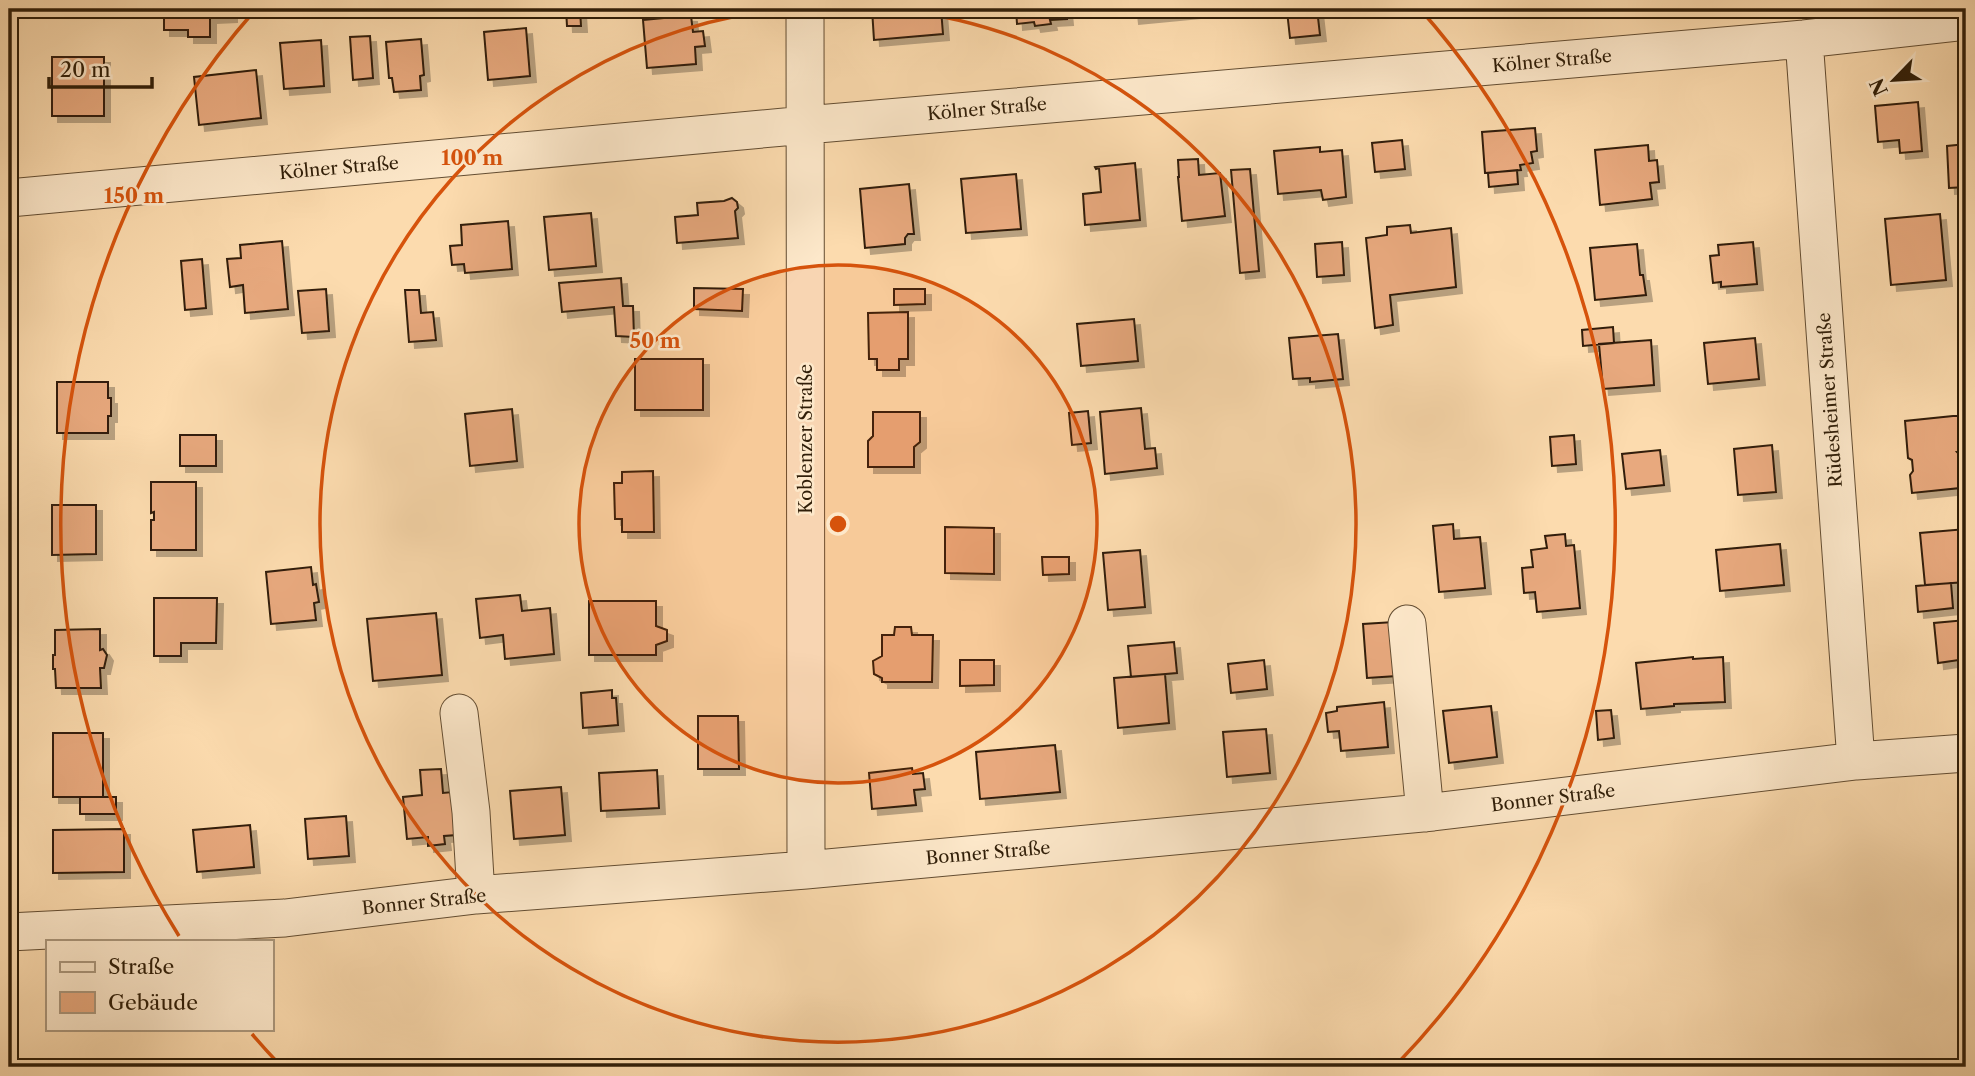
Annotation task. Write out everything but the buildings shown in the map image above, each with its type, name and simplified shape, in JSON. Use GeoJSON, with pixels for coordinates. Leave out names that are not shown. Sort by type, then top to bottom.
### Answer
{"type":"FeatureCollection","features":[{"type":"Feature","properties":{"kind":"street","name":"Koblenzer Straße"},"geometry":{"type":"LineString","coordinates":[[805,9],[806,870]]}},
{"type":"Feature","properties":{"kind":"street","name":"Kölner Straße"},"geometry":{"type":"LineString","coordinates":[[9,198],[806,125],[1804,39],[1966,21]]}},
{"type":"Feature","properties":{"kind":"street","name":"Rüdesheimer Straße"},"geometry":{"type":"LineString","coordinates":[[1804,39],[1856,761]]}},
{"type":"Feature","properties":{"kind":"street"},"geometry":{"type":"LineString","coordinates":[[1407,624],[1425,813]]}},
{"type":"Feature","properties":{"kind":"street"},"geometry":{"type":"LineString","coordinates":[[458,713],[471,812],[476,895]]}},
{"type":"Feature","properties":{"kind":"street","name":"Bonner Straße"},"geometry":{"type":"LineString","coordinates":[[9,932],[285,918],[476,895],[806,870],[1425,813],[1856,761],[1966,752]]}}]}
